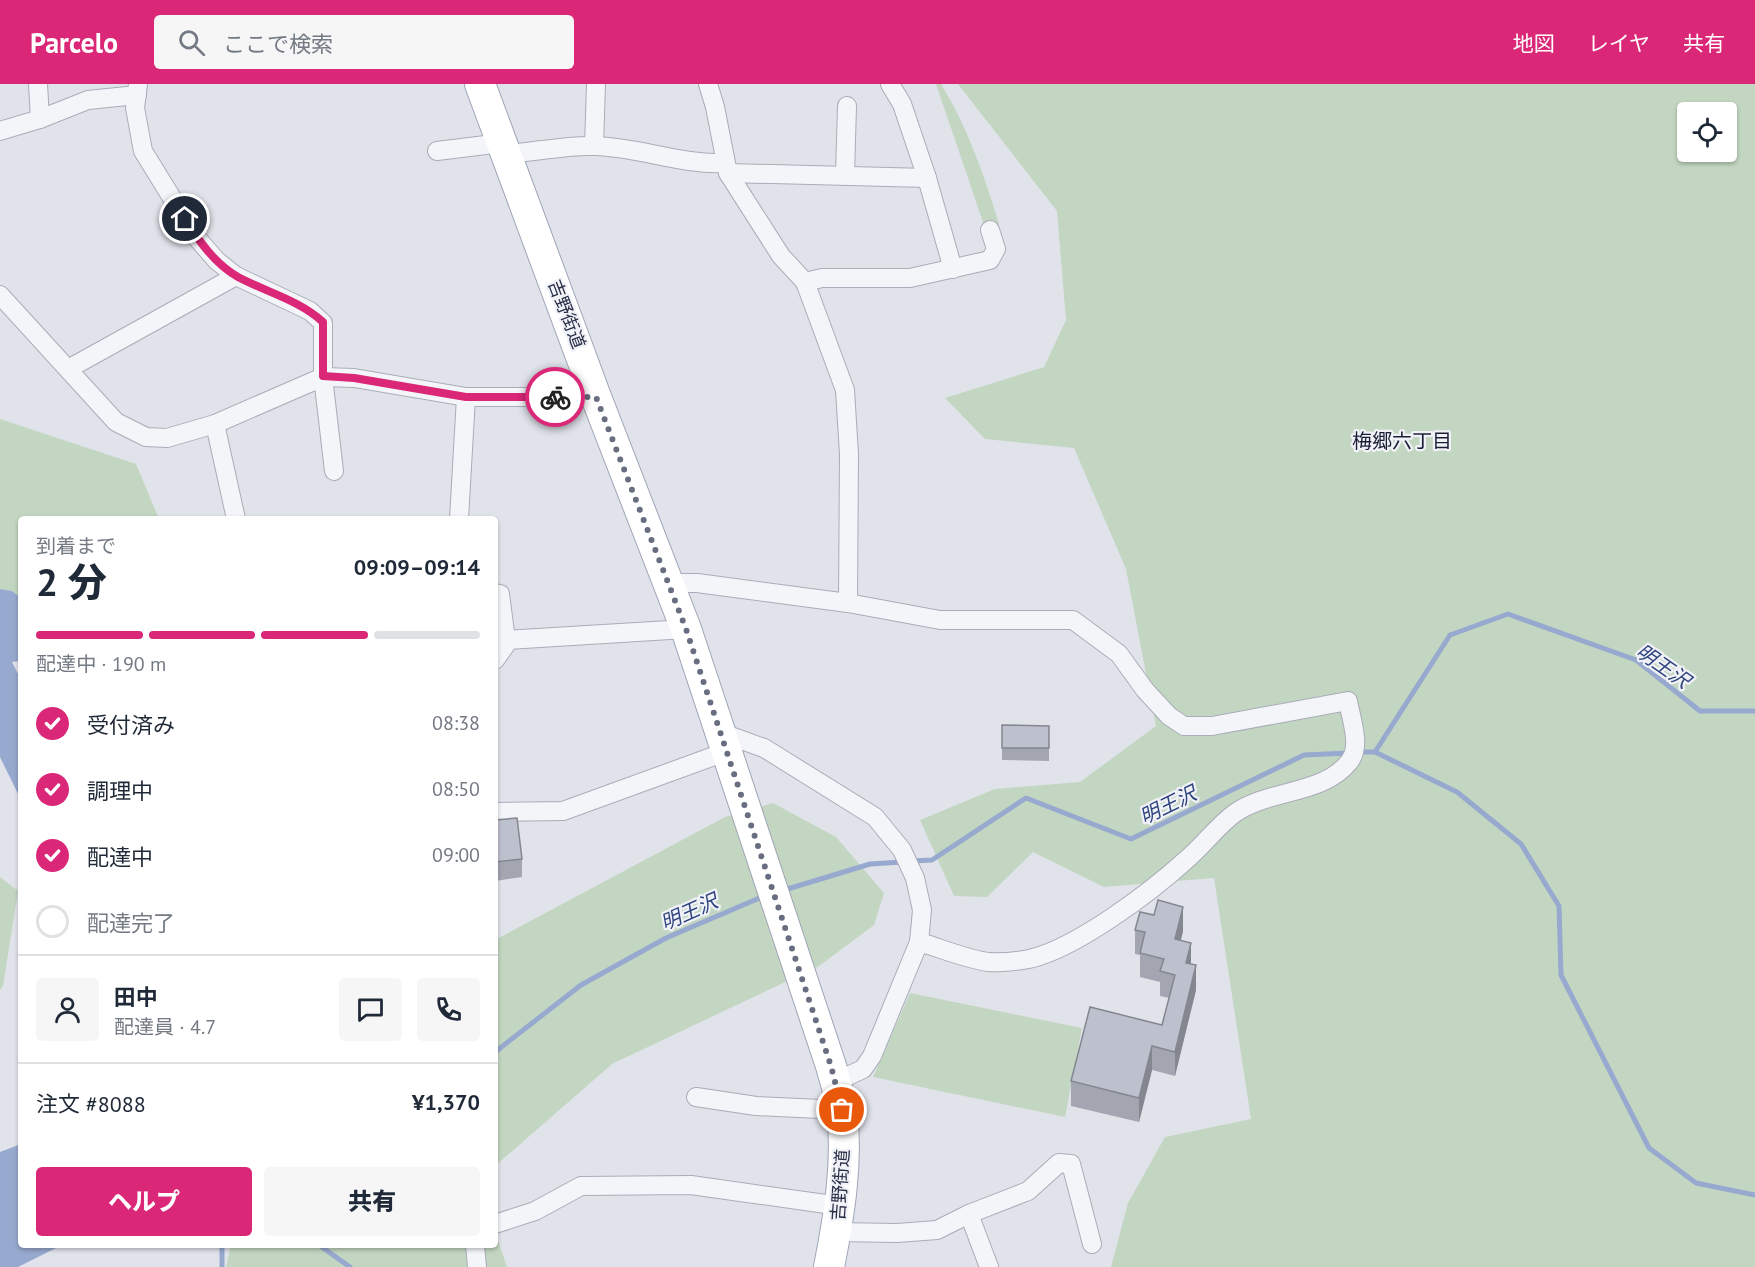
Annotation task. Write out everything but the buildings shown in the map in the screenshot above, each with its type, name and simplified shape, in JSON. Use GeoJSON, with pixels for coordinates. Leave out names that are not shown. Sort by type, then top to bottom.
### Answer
{"type":"FeatureCollection","features":[{"type":"Feature","properties":{"kind":"main road","name":"吉野街道"},"geometry":{"type":"LineString","coordinates":[[480,84],[596,397],[686,629],[806,990],[838,1096],[844,1164],[838,1219],[829,1267]]}},
{"type":"Feature","properties":{"kind":"street"},"geometry":{"type":"LineString","coordinates":[[38,84],[40,119]]}},
{"type":"Feature","properties":{"kind":"street"},"geometry":{"type":"LineString","coordinates":[[594,146],[596,84]]}},
{"type":"Feature","properties":{"kind":"street"},"geometry":{"type":"LineString","coordinates":[[708,84],[715,107],[726,168],[781,256],[805,282],[845,390],[849,454],[848,603]]}},
{"type":"Feature","properties":{"kind":"street"},"geometry":{"type":"LineString","coordinates":[[890,84],[902,104],[927,178],[953,269]]}},
{"type":"Feature","properties":{"kind":"street"},"geometry":{"type":"LineString","coordinates":[[0,131],[40,119],[88,100],[137,89],[135,108],[142,151],[196,237],[217,261],[236,276],[310,310],[323,322],[323,376],[334,471]]}},
{"type":"Feature","properties":{"kind":"street"},"geometry":{"type":"LineString","coordinates":[[845,175],[847,106]]}},
{"type":"Feature","properties":{"kind":"street"},"geometry":{"type":"LineString","coordinates":[[437,151],[594,146],[634,150],[726,168],[927,178]]}},
{"type":"Feature","properties":{"kind":"street"},"geometry":{"type":"LineString","coordinates":[[805,282],[822,278],[910,278],[990,260],[996,249],[990,230]]}},
{"type":"Feature","properties":{"kind":"street"},"geometry":{"type":"LineString","coordinates":[[68,369],[236,276]]}},
{"type":"Feature","properties":{"kind":"street"},"geometry":{"type":"LineString","coordinates":[[0,295],[116,422],[146,437],[167,438],[215,424],[323,376],[354,378],[466,397],[596,397]]}},
{"type":"Feature","properties":{"kind":"street"},"geometry":{"type":"LineString","coordinates":[[459,516],[466,397]]}},
{"type":"Feature","properties":{"kind":"street"},"geometry":{"type":"LineString","coordinates":[[215,424],[235,516]]}},
{"type":"Feature","properties":{"kind":"street"},"geometry":{"type":"LineString","coordinates":[[668,583],[697,583],[848,603],[940,620],[1074,620],[1119,654],[1145,690],[1169,716],[1184,726],[1212,726],[1348,701],[1356,744],[1354,757],[1333,778],[1255,802],[1234,813],[1186,860],[1105,923],[1056,949],[1029,959],[988,962],[919,942]]}},
{"type":"Feature","properties":{"kind":"street"},"geometry":{"type":"LineString","coordinates":[[498,594],[500,594],[500,648],[686,629]]}},
{"type":"Feature","properties":{"kind":"street"},"geometry":{"type":"LineString","coordinates":[[498,812],[563,811],[725,742],[764,748],[875,817],[902,850],[915,878],[922,910],[919,942],[872,1056],[863,1069],[838,1096],[756,1106],[696,1097]]}},
{"type":"Feature","properties":{"kind":"street"},"geometry":{"type":"LineString","coordinates":[[498,1223],[536,1211],[581,1186],[691,1185],[897,1233],[937,1230],[969,1214],[1028,1191],[1059,1164],[1071,1164],[1092,1244]]}},
{"type":"Feature","properties":{"kind":"street"},"geometry":{"type":"LineString","coordinates":[[969,1214],[990,1267]]}},
{"type":"Feature","properties":{"kind":"street"},"geometry":{"type":"LineString","coordinates":[[475,1248],[477,1267]]}},
{"type":"Feature","properties":{"kind":"green space"},"geometry":{"type":"Polygon","coordinates":[[[936,84],[941,84],[967,135],[999,224],[985,228],[936,84]]]}},
{"type":"Feature","properties":{"kind":"green space"},"geometry":{"type":"Polygon","coordinates":[[[958,84],[1755,84],[1755,1267],[1111,1267],[1128,1203],[1165,1137],[1251,1119],[1214,878],[1104,887],[1033,852],[987,897],[954,896],[920,820],[995,789],[1080,782],[1156,726],[1126,569],[1074,448],[985,439],[945,398],[1044,367],[1066,320],[1057,211],[958,84]]]}},
{"type":"Feature","properties":{"kind":"green space"},"geometry":{"type":"Polygon","coordinates":[[[0,419],[136,464],[158,516],[18,516],[18,596],[12,591],[0,589],[0,419]]]}},
{"type":"Feature","properties":{"kind":"green space"},"geometry":{"type":"Polygon","coordinates":[[[773,803],[836,837],[884,893],[874,925],[819,966],[612,1064],[498,1163],[498,938],[725,817],[773,803]]]}},
{"type":"Feature","properties":{"kind":"green space"},"geometry":{"type":"Polygon","coordinates":[[[0,877],[18,891],[3,986],[0,990],[0,877]]]}},
{"type":"Feature","properties":{"kind":"green space"},"geometry":{"type":"Polygon","coordinates":[[[910,993],[1082,1028],[1065,1117],[873,1077],[910,993]]]}},
{"type":"Feature","properties":{"kind":"green space"},"geometry":{"type":"Polygon","coordinates":[[[498,1240],[507,1267],[226,1267],[230,1248],[498,1248],[498,1240]]]}},
{"type":"Feature","properties":{"kind":"water"},"geometry":{"type":"Polygon","coordinates":[[[0,589],[12,591],[18,596],[18,661],[12,662],[18,674],[18,794],[0,757],[0,589]]]}},
{"type":"Feature","properties":{"kind":"water"},"geometry":{"type":"Polygon","coordinates":[[[18,1145],[18,1248],[56,1248],[18,1267],[0,1267],[0,1152],[18,1145]]]}},
{"type":"Feature","properties":{"kind":"waterway","name":"明王沢"},"geometry":{"type":"LineString","coordinates":[[1358,752],[1375,752],[1450,635],[1508,614],[1636,660],[1700,711],[1755,711]]}},
{"type":"Feature","properties":{"kind":"waterway"},"geometry":{"type":"LineString","coordinates":[[1375,752],[1457,792],[1521,844],[1559,906],[1561,975],[1649,1148],[1696,1183],[1755,1195]]}},
{"type":"Feature","properties":{"kind":"waterway","name":"明王沢"},"geometry":{"type":"LineString","coordinates":[[912,861],[932,860],[1026,798],[1131,839],[1304,755],[1349,753]]}},
{"type":"Feature","properties":{"kind":"waterway","name":"明王沢"},"geometry":{"type":"LineString","coordinates":[[781,891],[870,864],[903,862]]}},
{"type":"Feature","properties":{"kind":"waterway","name":"明王沢"},"geometry":{"type":"LineString","coordinates":[[498,1050],[581,985],[666,938],[764,896]]}},
{"type":"Feature","properties":{"kind":"waterway"},"geometry":{"type":"LineString","coordinates":[[222,1248],[222,1267]]}},
{"type":"Feature","properties":{"kind":"waterway"},"geometry":{"type":"LineString","coordinates":[[323,1248],[350,1267]]}},
{"type":"Feature","properties":{"kind":"way so far"},"geometry":{"type":"LineString","coordinates":[[555,397],[596,397],[694,650],[831,1066],[842,1110]]}},
{"type":"Feature","properties":{"kind":"district","name":"梅郷六丁目"},"geometry":{"type":"Point","coordinates":[1402,441]}},
{"type":"Feature","properties":{"kind":"route"},"geometry":{"type":"LineString","coordinates":[[185,219],[196,237],[217,261],[236,276],[310,310],[323,322],[323,376],[354,378],[466,397],[555,397]]}}]}
